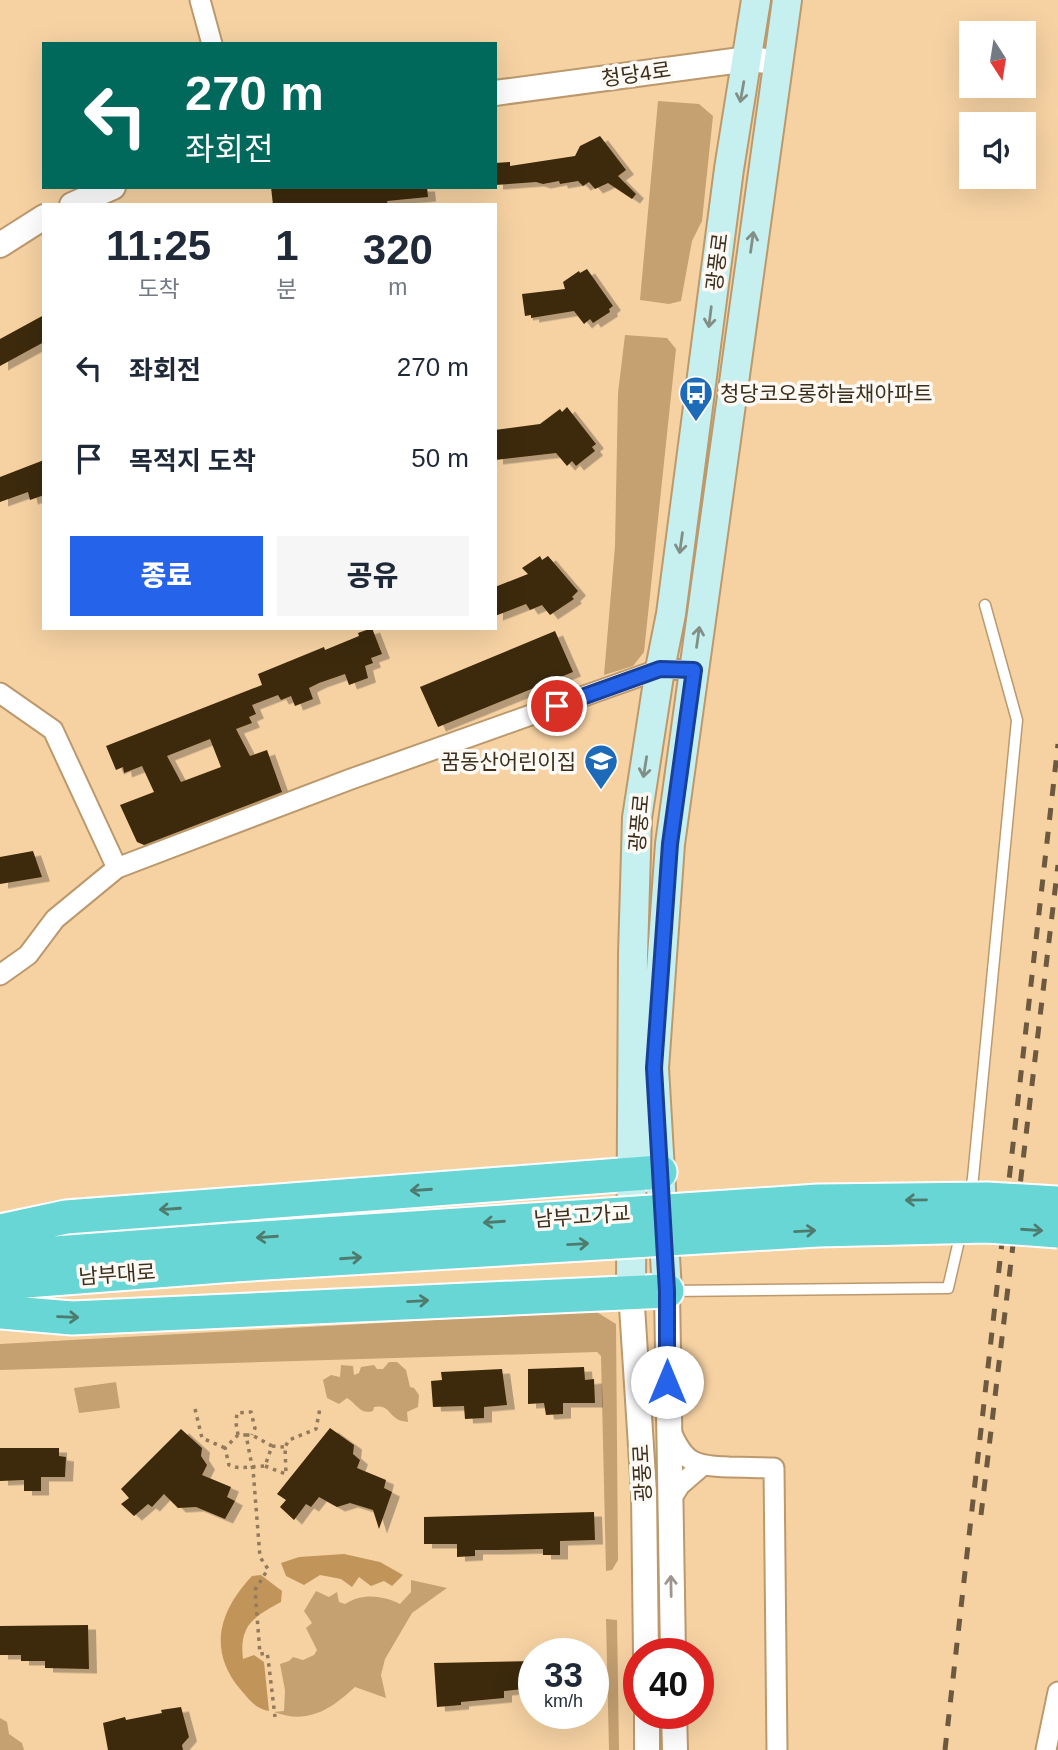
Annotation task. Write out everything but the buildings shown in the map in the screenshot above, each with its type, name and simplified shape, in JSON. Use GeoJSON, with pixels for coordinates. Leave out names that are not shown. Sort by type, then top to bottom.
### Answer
{"type":"FeatureCollection","features":[{"type":"Feature","properties":{"kind":"highway"},"geometry":{"type":"LineString","coordinates":[[0,1231],[66,1217],[645,1173]]}},
{"type":"Feature","properties":{"kind":"highway","name":"남부고가교"},"geometry":{"type":"LineString","coordinates":[[232,1252],[818,1201],[987,1199],[1058,1203]]}},
{"type":"Feature","properties":{"kind":"highway","name":"남부고가교"},"geometry":{"type":"LineString","coordinates":[[232,1252],[818,1230],[986,1226],[1058,1231]]}},
{"type":"Feature","properties":{"kind":"highway","name":"남부대로"},"geometry":{"type":"LineString","coordinates":[[0,1257],[232,1252]]}},
{"type":"Feature","properties":{"kind":"highway","name":"남부대로"},"geometry":{"type":"LineString","coordinates":[[0,1283],[232,1252]]}},
{"type":"Feature","properties":{"kind":"highway"},"geometry":{"type":"LineString","coordinates":[[0,1312],[72,1318],[667,1291]]}},
{"type":"Feature","properties":{"kind":"main road","name":"광풍로"},"geometry":{"type":"LineString","coordinates":[[667,1291],[645,1173],[637,818],[671,614],[729,169],[755,0]]}},
{"type":"Feature","properties":{"kind":"main road","name":"광풍로"},"geometry":{"type":"LineString","coordinates":[[631,1291],[645,1173],[670,844],[786,0]]}},
{"type":"Feature","properties":{"kind":"street"},"geometry":{"type":"LineString","coordinates":[[200,0],[211,42]]}},
{"type":"Feature","properties":{"kind":"street","name":"청당4로"},"geometry":{"type":"LineString","coordinates":[[497,93],[748,59],[778,62]]}},
{"type":"Feature","properties":{"kind":"street"},"geometry":{"type":"LineString","coordinates":[[77,203],[108,189]]}},
{"type":"Feature","properties":{"kind":"street"},"geometry":{"type":"LineString","coordinates":[[0,245],[42,218]]}},
{"type":"Feature","properties":{"kind":"street"},"geometry":{"type":"LineString","coordinates":[[0,975],[28,955],[55,919],[117,868],[351,779],[660,669],[694,670]]}},
{"type":"Feature","properties":{"kind":"street"},"geometry":{"type":"LineString","coordinates":[[0,693],[53,730],[117,868]]}},
{"type":"Feature","properties":{"kind":"street","name":"광풍로"},"geometry":{"type":"LineString","coordinates":[[631,1291],[644,1493],[646,1638]]}},
{"type":"Feature","properties":{"kind":"street","name":"광풍로"},"geometry":{"type":"LineString","coordinates":[[667,1291],[667,1422],[673,1638]]}},
{"type":"Feature","properties":{"kind":"street"},"geometry":{"type":"LineString","coordinates":[[667,1422],[680,1450],[690,1460],[702,1466],[774,1468],[777,1750]]}},
{"type":"Feature","properties":{"kind":"street"},"geometry":{"type":"LineString","coordinates":[[669,1502],[680,1485],[702,1466]]}},
{"type":"Feature","properties":{"kind":"street"},"geometry":{"type":"LineString","coordinates":[[1046,1750],[1058,1692]]}},
{"type":"Feature","properties":{"kind":"street"},"geometry":{"type":"LineString","coordinates":[[647,1729],[647,1750]]}},
{"type":"Feature","properties":{"kind":"street"},"geometry":{"type":"LineString","coordinates":[[674,1729],[675,1750]]}},
{"type":"Feature","properties":{"kind":"lane"},"geometry":{"type":"LineString","coordinates":[[667,1291],[948,1288],[973,1178],[1017,720],[985,605]]}},
{"type":"Feature","properties":{"kind":"path"},"geometry":{"type":"LineString","coordinates":[[225,1448],[229,1465],[233,1468],[265,1466],[286,1474],[285,1447],[289,1440],[316,1429],[320,1408]]}},
{"type":"Feature","properties":{"kind":"path"},"geometry":{"type":"LineString","coordinates":[[195,1409],[202,1438],[225,1448]]}},
{"type":"Feature","properties":{"kind":"path"},"geometry":{"type":"LineString","coordinates":[[238,1435],[237,1413],[251,1412],[255,1428],[252,1435]]}},
{"type":"Feature","properties":{"kind":"path"},"geometry":{"type":"LineString","coordinates":[[225,1448],[238,1435],[252,1435],[272,1446],[285,1447]]}},
{"type":"Feature","properties":{"kind":"path"},"geometry":{"type":"LineString","coordinates":[[246,1435],[252,1465],[260,1557],[268,1569],[255,1590],[260,1654],[267,1653],[275,1717]]}},
{"type":"Feature","properties":{"kind":"path"},"geometry":{"type":"LineString","coordinates":[[265,1466],[272,1446]]}},
{"type":"Feature","properties":{"kind":"shaded area"},"geometry":{"type":"Polygon","coordinates":[[[658,101],[699,104],[713,116],[702,221],[692,241],[681,301],[669,304],[640,300],[658,101]]]}},
{"type":"Feature","properties":{"kind":"shaded area"},"geometry":{"type":"Polygon","coordinates":[[[625,335],[667,338],[676,349],[644,652],[633,666],[604,675],[615,546],[618,393],[625,335]]]}},
{"type":"Feature","properties":{"kind":"shaded area"},"geometry":{"type":"Polygon","coordinates":[[[595,1311],[616,1324],[618,1560],[612,1570],[606,1571],[601,1356],[597,1352],[0,1370],[0,1344],[595,1311]]]}},
{"type":"Feature","properties":{"kind":"shaded area"},"geometry":{"type":"Polygon","coordinates":[[[389,1362],[397,1362],[406,1370],[410,1387],[419,1395],[418,1407],[407,1412],[408,1422],[397,1419],[382,1407],[374,1407],[373,1411],[365,1412],[347,1398],[339,1404],[327,1398],[323,1380],[331,1375],[340,1377],[341,1365],[353,1366],[354,1375],[359,1373],[361,1367],[374,1365],[377,1369],[383,1369],[389,1362]]]}},
{"type":"Feature","properties":{"kind":"shaded area"},"geometry":{"type":"Polygon","coordinates":[[[116,1382],[120,1408],[79,1413],[74,1388],[116,1382]]]}},
{"type":"Feature","properties":{"kind":"shaded area"},"geometry":{"type":"Polygon","coordinates":[[[344,1554],[380,1562],[403,1575],[392,1586],[384,1581],[371,1586],[359,1577],[352,1587],[341,1579],[320,1575],[304,1585],[286,1576],[281,1563],[299,1557],[344,1554]]]}},
{"type":"Feature","properties":{"kind":"shaded area"},"geometry":{"type":"Polygon","coordinates":[[[261,1575],[282,1591],[281,1602],[250,1624],[243,1638],[242,1648],[243,1659],[254,1655],[264,1662],[269,1711],[256,1706],[240,1689],[223,1659],[221,1645],[225,1616],[232,1602],[252,1576],[261,1575]]]}},
{"type":"Feature","properties":{"kind":"shaded area"},"geometry":{"type":"Polygon","coordinates":[[[411,1580],[447,1588],[412,1613],[385,1659],[381,1675],[386,1698],[355,1687],[318,1713],[298,1717],[274,1712],[284,1711],[285,1690],[280,1664],[293,1657],[303,1660],[314,1655],[317,1650],[306,1628],[312,1623],[304,1611],[316,1591],[329,1597],[337,1592],[339,1602],[345,1604],[372,1596],[400,1604],[411,1592],[411,1580]]]}},
{"type":"Feature","properties":{"kind":"shaded area"},"geometry":{"type":"Polygon","coordinates":[[[606,1619],[617,1620],[619,1750],[609,1750],[609,1638],[606,1638],[606,1619]]]}},
{"type":"Feature","properties":{"kind":"shaded area"},"geometry":{"type":"Polygon","coordinates":[[[0,1718],[7,1722],[9,1734],[22,1743],[24,1750],[0,1750],[0,1718]]]}},
{"type":"Feature","properties":{"kind":"railway"},"geometry":{"type":"LineString","coordinates":[[945,1750],[1058,744]]}},
{"type":"Feature","properties":{"kind":"railway"},"geometry":{"type":"LineString","coordinates":[[981,1515],[1058,865]]}},
{"type":"Feature","properties":{"kind":"place","name":"청당코오롱하늘채아파트"},"geometry":{"type":"Point","coordinates":[696,423]}},
{"type":"Feature","properties":{"kind":"place","name":"꿈동산어린이집"},"geometry":{"type":"Point","coordinates":[601,791]}},
{"type":"Feature","properties":{"kind":"route"},"geometry":{"type":"LineString","coordinates":[[557,706],[660,669],[694,670],[670,844],[654,1068],[667,1291],[667,1382]]}}]}
